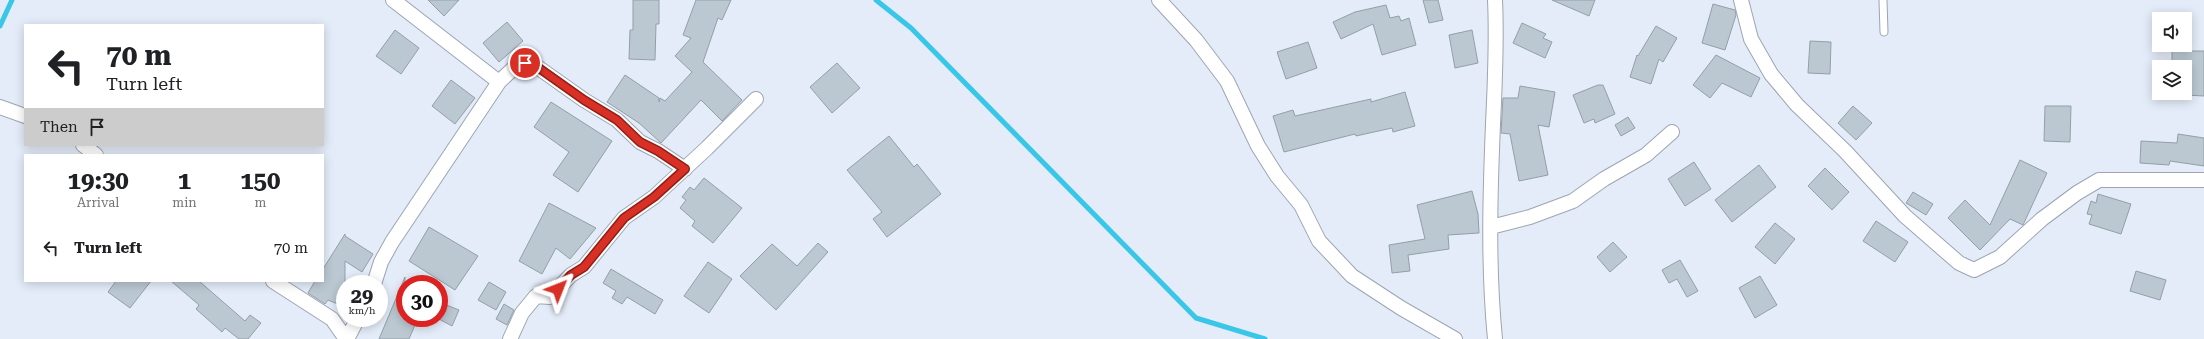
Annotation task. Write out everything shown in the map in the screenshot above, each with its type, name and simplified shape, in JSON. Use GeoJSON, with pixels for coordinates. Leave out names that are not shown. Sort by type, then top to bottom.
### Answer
{"type":"FeatureCollection","features":[{"type":"Feature","properties":{"kind":"street"},"geometry":{"type":"LineString","coordinates":[[393,0],[499,82]]}},
{"type":"Feature","properties":{"kind":"street"},"geometry":{"type":"LineString","coordinates":[[1159,0],[1196,40],[1227,81],[1258,146],[1277,176],[1301,205],[1319,241],[1352,276],[1401,308],[1455,339]]}},
{"type":"Feature","properties":{"kind":"street"},"geometry":{"type":"LineString","coordinates":[[1495,0],[1497,30],[1490,293],[1495,339]]}},
{"type":"Feature","properties":{"kind":"street"},"geometry":{"type":"LineString","coordinates":[[1741,0],[1751,39],[1771,74],[1797,105],[1845,151],[1905,216],[1959,263],[1974,270],[2000,257],[2042,219],[2077,192],[2099,180],[2204,180]]}},
{"type":"Feature","properties":{"kind":"street"},"geometry":{"type":"LineString","coordinates":[[377,275],[381,262],[392,242],[499,82],[514,66],[519,63],[536,66],[584,100],[617,120],[640,142],[658,151],[685,169]]}},
{"type":"Feature","properties":{"kind":"street"},"geometry":{"type":"LineString","coordinates":[[510,339],[522,313],[536,296],[550,297],[571,275],[584,267],[624,218],[654,197],[685,169],[756,99]]}},
{"type":"Feature","properties":{"kind":"street"},"geometry":{"type":"LineString","coordinates":[[0,107],[24,116]]}},
{"type":"Feature","properties":{"kind":"street"},"geometry":{"type":"LineString","coordinates":[[1491,227],[1530,217],[1573,201],[1604,179],[1646,155],[1672,132]]}},
{"type":"Feature","properties":{"kind":"street"},"geometry":{"type":"LineString","coordinates":[[84,146],[95,154]]}},
{"type":"Feature","properties":{"kind":"street"},"geometry":{"type":"LineString","coordinates":[[276,282],[332,319],[347,339],[353,327]]}},
{"type":"Feature","properties":{"kind":"lane"},"geometry":{"type":"LineString","coordinates":[[1883,0],[1884,32]]}},
{"type":"Feature","properties":{"kind":"building"},"geometry":{"type":"Polygon","coordinates":[[[428,0],[459,0],[444,16],[428,0]]]}},
{"type":"Feature","properties":{"kind":"building"},"geometry":{"type":"Polygon","coordinates":[[[633,0],[659,0],[659,24],[656,24],[655,60],[629,59],[630,30],[633,30],[633,0]]]}},
{"type":"Feature","properties":{"kind":"building"},"geometry":{"type":"Polygon","coordinates":[[[696,0],[731,0],[722,20],[718,18],[703,62],[742,100],[722,121],[701,100],[661,143],[639,123],[607,102],[625,75],[659,98],[659,102],[660,98],[665,101],[692,72],[675,56],[691,38],[683,35],[696,0]]]}},
{"type":"Feature","properties":{"kind":"building"},"geometry":{"type":"Polygon","coordinates":[[[1423,0],[1438,0],[1443,20],[1429,23],[1423,0]]]}},
{"type":"Feature","properties":{"kind":"building"},"geometry":{"type":"Polygon","coordinates":[[[1552,0],[1595,0],[1589,16],[1552,0]]]}},
{"type":"Feature","properties":{"kind":"building"},"geometry":{"type":"Polygon","coordinates":[[[1713,4],[1735,10],[1736,15],[1725,50],[1702,43],[1713,4]]]}},
{"type":"Feature","properties":{"kind":"building"},"geometry":{"type":"Polygon","coordinates":[[[1386,5],[1390,18],[1399,16],[1401,21],[1409,18],[1416,45],[1382,55],[1373,24],[1341,39],[1333,22],[1355,12],[1386,5]]]}},
{"type":"Feature","properties":{"kind":"building"},"geometry":{"type":"Polygon","coordinates":[[[507,22],[523,41],[499,62],[483,43],[507,22]]]}},
{"type":"Feature","properties":{"kind":"building"},"geometry":{"type":"Polygon","coordinates":[[[1522,23],[1546,34],[1543,38],[1552,42],[1545,58],[1513,43],[1522,23]]]}},
{"type":"Feature","properties":{"kind":"building"},"geometry":{"type":"Polygon","coordinates":[[[1656,26],[1677,38],[1663,62],[1659,59],[1651,84],[1630,77],[1637,55],[1638,56],[1656,26]]]}},
{"type":"Feature","properties":{"kind":"building"},"geometry":{"type":"Polygon","coordinates":[[[395,30],[419,48],[401,74],[376,56],[395,30]]]}},
{"type":"Feature","properties":{"kind":"building"},"geometry":{"type":"Polygon","coordinates":[[[1472,30],[1478,63],[1455,68],[1449,35],[1472,30]]]}},
{"type":"Feature","properties":{"kind":"building"},"geometry":{"type":"Polygon","coordinates":[[[1810,41],[1831,42],[1830,74],[1808,73],[1810,41]]]}},
{"type":"Feature","properties":{"kind":"building"},"geometry":{"type":"Polygon","coordinates":[[[1308,42],[1317,68],[1286,79],[1277,52],[1308,42]]]}},
{"type":"Feature","properties":{"kind":"building"},"geometry":{"type":"Polygon","coordinates":[[[2204,51],[2204,96],[2192,95],[2192,60],[2172,60],[2172,52],[2204,51]]]}},
{"type":"Feature","properties":{"kind":"building"},"geometry":{"type":"Polygon","coordinates":[[[1716,55],[1760,78],[1751,97],[1722,83],[1710,98],[1693,85],[1716,55]]]}},
{"type":"Feature","properties":{"kind":"building"},"geometry":{"type":"Polygon","coordinates":[[[837,63],[860,88],[832,113],[810,87],[837,63]]]}},
{"type":"Feature","properties":{"kind":"building"},"geometry":{"type":"Polygon","coordinates":[[[451,80],[475,98],[455,124],[432,106],[451,80]]]}},
{"type":"Feature","properties":{"kind":"building"},"geometry":{"type":"Polygon","coordinates":[[[1598,85],[1603,85],[1615,114],[1595,123],[1594,119],[1584,123],[1573,95],[1598,85]]]}},
{"type":"Feature","properties":{"kind":"building"},"geometry":{"type":"Polygon","coordinates":[[[1520,86],[1555,92],[1549,127],[1538,125],[1548,175],[1519,181],[1510,134],[1501,133],[1503,98],[1518,98],[1520,86]]]}},
{"type":"Feature","properties":{"kind":"building"},"geometry":{"type":"Polygon","coordinates":[[[1405,92],[1415,126],[1393,132],[1392,128],[1356,136],[1355,134],[1284,152],[1273,116],[1293,110],[1295,116],[1371,99],[1371,102],[1405,92]]]}},
{"type":"Feature","properties":{"kind":"building"},"geometry":{"type":"Polygon","coordinates":[[[551,102],[612,141],[578,192],[553,175],[569,152],[534,127],[551,102]]]}},
{"type":"Feature","properties":{"kind":"building"},"geometry":{"type":"Polygon","coordinates":[[[1853,106],[1872,123],[1856,140],[1838,123],[1853,106]]]}},
{"type":"Feature","properties":{"kind":"building"},"geometry":{"type":"Polygon","coordinates":[[[2045,106],[2071,106],[2070,142],[2044,141],[2045,106]]]}},
{"type":"Feature","properties":{"kind":"building"},"geometry":{"type":"Polygon","coordinates":[[[1628,117],[1635,128],[1621,136],[1615,125],[1628,117]]]}},
{"type":"Feature","properties":{"kind":"building"},"geometry":{"type":"Polygon","coordinates":[[[2178,134],[2204,138],[2204,166],[2170,161],[2169,165],[2140,163],[2141,141],[2177,143],[2178,134]]]}},
{"type":"Feature","properties":{"kind":"building"},"geometry":{"type":"Polygon","coordinates":[[[889,136],[914,167],[917,164],[941,194],[887,237],[873,219],[882,212],[847,170],[889,136]]]}},
{"type":"Feature","properties":{"kind":"building"},"geometry":{"type":"Polygon","coordinates":[[[2020,160],[2047,173],[2023,225],[2010,219],[1980,250],[1948,218],[1965,200],[1990,225],[2020,160]]]}},
{"type":"Feature","properties":{"kind":"building"},"geometry":{"type":"Polygon","coordinates":[[[1694,162],[1711,189],[1685,206],[1668,179],[1694,162]]]}},
{"type":"Feature","properties":{"kind":"building"},"geometry":{"type":"Polygon","coordinates":[[[1759,165],[1776,187],[1732,222],[1715,200],[1759,165]]]}},
{"type":"Feature","properties":{"kind":"building"},"geometry":{"type":"Polygon","coordinates":[[[1825,168],[1849,192],[1832,210],[1808,186],[1825,168]]]}},
{"type":"Feature","properties":{"kind":"building"},"geometry":{"type":"Polygon","coordinates":[[[704,178],[742,208],[713,243],[692,226],[695,221],[680,208],[686,200],[682,197],[690,187],[694,190],[704,178]]]}},
{"type":"Feature","properties":{"kind":"building"},"geometry":{"type":"Polygon","coordinates":[[[1472,191],[1478,214],[1479,233],[1448,235],[1449,249],[1408,255],[1410,271],[1392,273],[1389,245],[1425,239],[1417,205],[1472,191]]]}},
{"type":"Feature","properties":{"kind":"building"},"geometry":{"type":"Polygon","coordinates":[[[1913,192],[1933,204],[1926,215],[1906,203],[1913,192]]]}},
{"type":"Feature","properties":{"kind":"building"},"geometry":{"type":"Polygon","coordinates":[[[2098,194],[2131,204],[2121,234],[2089,224],[2092,215],[2087,214],[2091,201],[2096,203],[2098,194]]]}},
{"type":"Feature","properties":{"kind":"building"},"geometry":{"type":"Polygon","coordinates":[[[549,203],[596,228],[570,259],[556,248],[542,274],[519,261],[549,203]]]}},
{"type":"Feature","properties":{"kind":"building"},"geometry":{"type":"Polygon","coordinates":[[[1876,221],[1908,242],[1895,262],[1863,241],[1876,221]]]}},
{"type":"Feature","properties":{"kind":"building"},"geometry":{"type":"Polygon","coordinates":[[[1775,223],[1795,239],[1775,264],[1755,247],[1775,223]]]}},
{"type":"Feature","properties":{"kind":"building"},"geometry":{"type":"Polygon","coordinates":[[[429,227],[478,256],[455,290],[448,286],[448,275],[431,275],[409,261],[429,227]]]}},
{"type":"Feature","properties":{"kind":"building"},"geometry":{"type":"Polygon","coordinates":[[[345,234],[345,236],[373,254],[362,272],[345,261],[345,275],[336,275],[336,303],[328,300],[325,304],[308,293],[314,282],[324,282],[324,267],[345,234]]]}},
{"type":"Feature","properties":{"kind":"building"},"geometry":{"type":"Polygon","coordinates":[[[1613,242],[1627,257],[1610,272],[1597,257],[1613,242]]]}},
{"type":"Feature","properties":{"kind":"building"},"geometry":{"type":"Polygon","coordinates":[[[818,243],[828,252],[776,310],[740,276],[772,244],[797,266],[818,243]]]}},
{"type":"Feature","properties":{"kind":"building"},"geometry":{"type":"Polygon","coordinates":[[[1680,260],[1698,291],[1687,297],[1677,279],[1669,283],[1662,270],[1680,260]]]}},
{"type":"Feature","properties":{"kind":"building"},"geometry":{"type":"Polygon","coordinates":[[[708,262],[732,279],[709,313],[684,296],[708,262]]]}},
{"type":"Feature","properties":{"kind":"building"},"geometry":{"type":"Polygon","coordinates":[[[611,269],[663,300],[655,314],[627,297],[622,304],[612,298],[616,291],[603,283],[611,269]]]}},
{"type":"Feature","properties":{"kind":"building"},"geometry":{"type":"Polygon","coordinates":[[[2136,271],[2166,280],[2160,300],[2130,291],[2136,271]]]}},
{"type":"Feature","properties":{"kind":"building"},"geometry":{"type":"Polygon","coordinates":[[[1760,276],[1777,305],[1755,318],[1739,288],[1760,276]]]}},
{"type":"Feature","properties":{"kind":"building"},"geometry":{"type":"Polygon","coordinates":[[[115,282],[150,282],[130,308],[108,292],[115,282]]]}},
{"type":"Feature","properties":{"kind":"building"},"geometry":{"type":"Polygon","coordinates":[[[172,282],[200,282],[245,321],[250,315],[261,323],[248,339],[239,339],[225,328],[222,332],[196,309],[199,305],[172,282]]]}},
{"type":"Feature","properties":{"kind":"building"},"geometry":{"type":"Polygon","coordinates":[[[489,282],[506,292],[496,310],[478,300],[489,282]]]}},
{"type":"Feature","properties":{"kind":"building"},"geometry":{"type":"Polygon","coordinates":[[[396,298],[396,327],[414,327],[409,339],[379,339],[384,327],[388,327],[388,318],[396,298]]]}},
{"type":"Feature","properties":{"kind":"building"},"geometry":{"type":"Polygon","coordinates":[[[504,304],[514,310],[507,325],[496,319],[504,304]]]}},
{"type":"Feature","properties":{"kind":"building"},"geometry":{"type":"Polygon","coordinates":[[[448,306],[459,310],[452,326],[448,324],[448,306]]]}},
{"type":"Feature","properties":{"kind":"waterway"},"geometry":{"type":"LineString","coordinates":[[0,26],[12,0]]}},
{"type":"Feature","properties":{"kind":"waterway"},"geometry":{"type":"LineString","coordinates":[[876,0],[911,28],[1196,318],[1265,339]]}},
{"type":"Feature","properties":{"kind":"route"},"geometry":{"type":"LineString","coordinates":[[525,63],[536,66],[558,83],[617,120],[640,142],[658,151],[685,169],[654,197],[624,218],[584,267],[571,275],[558,289]]}}]}
